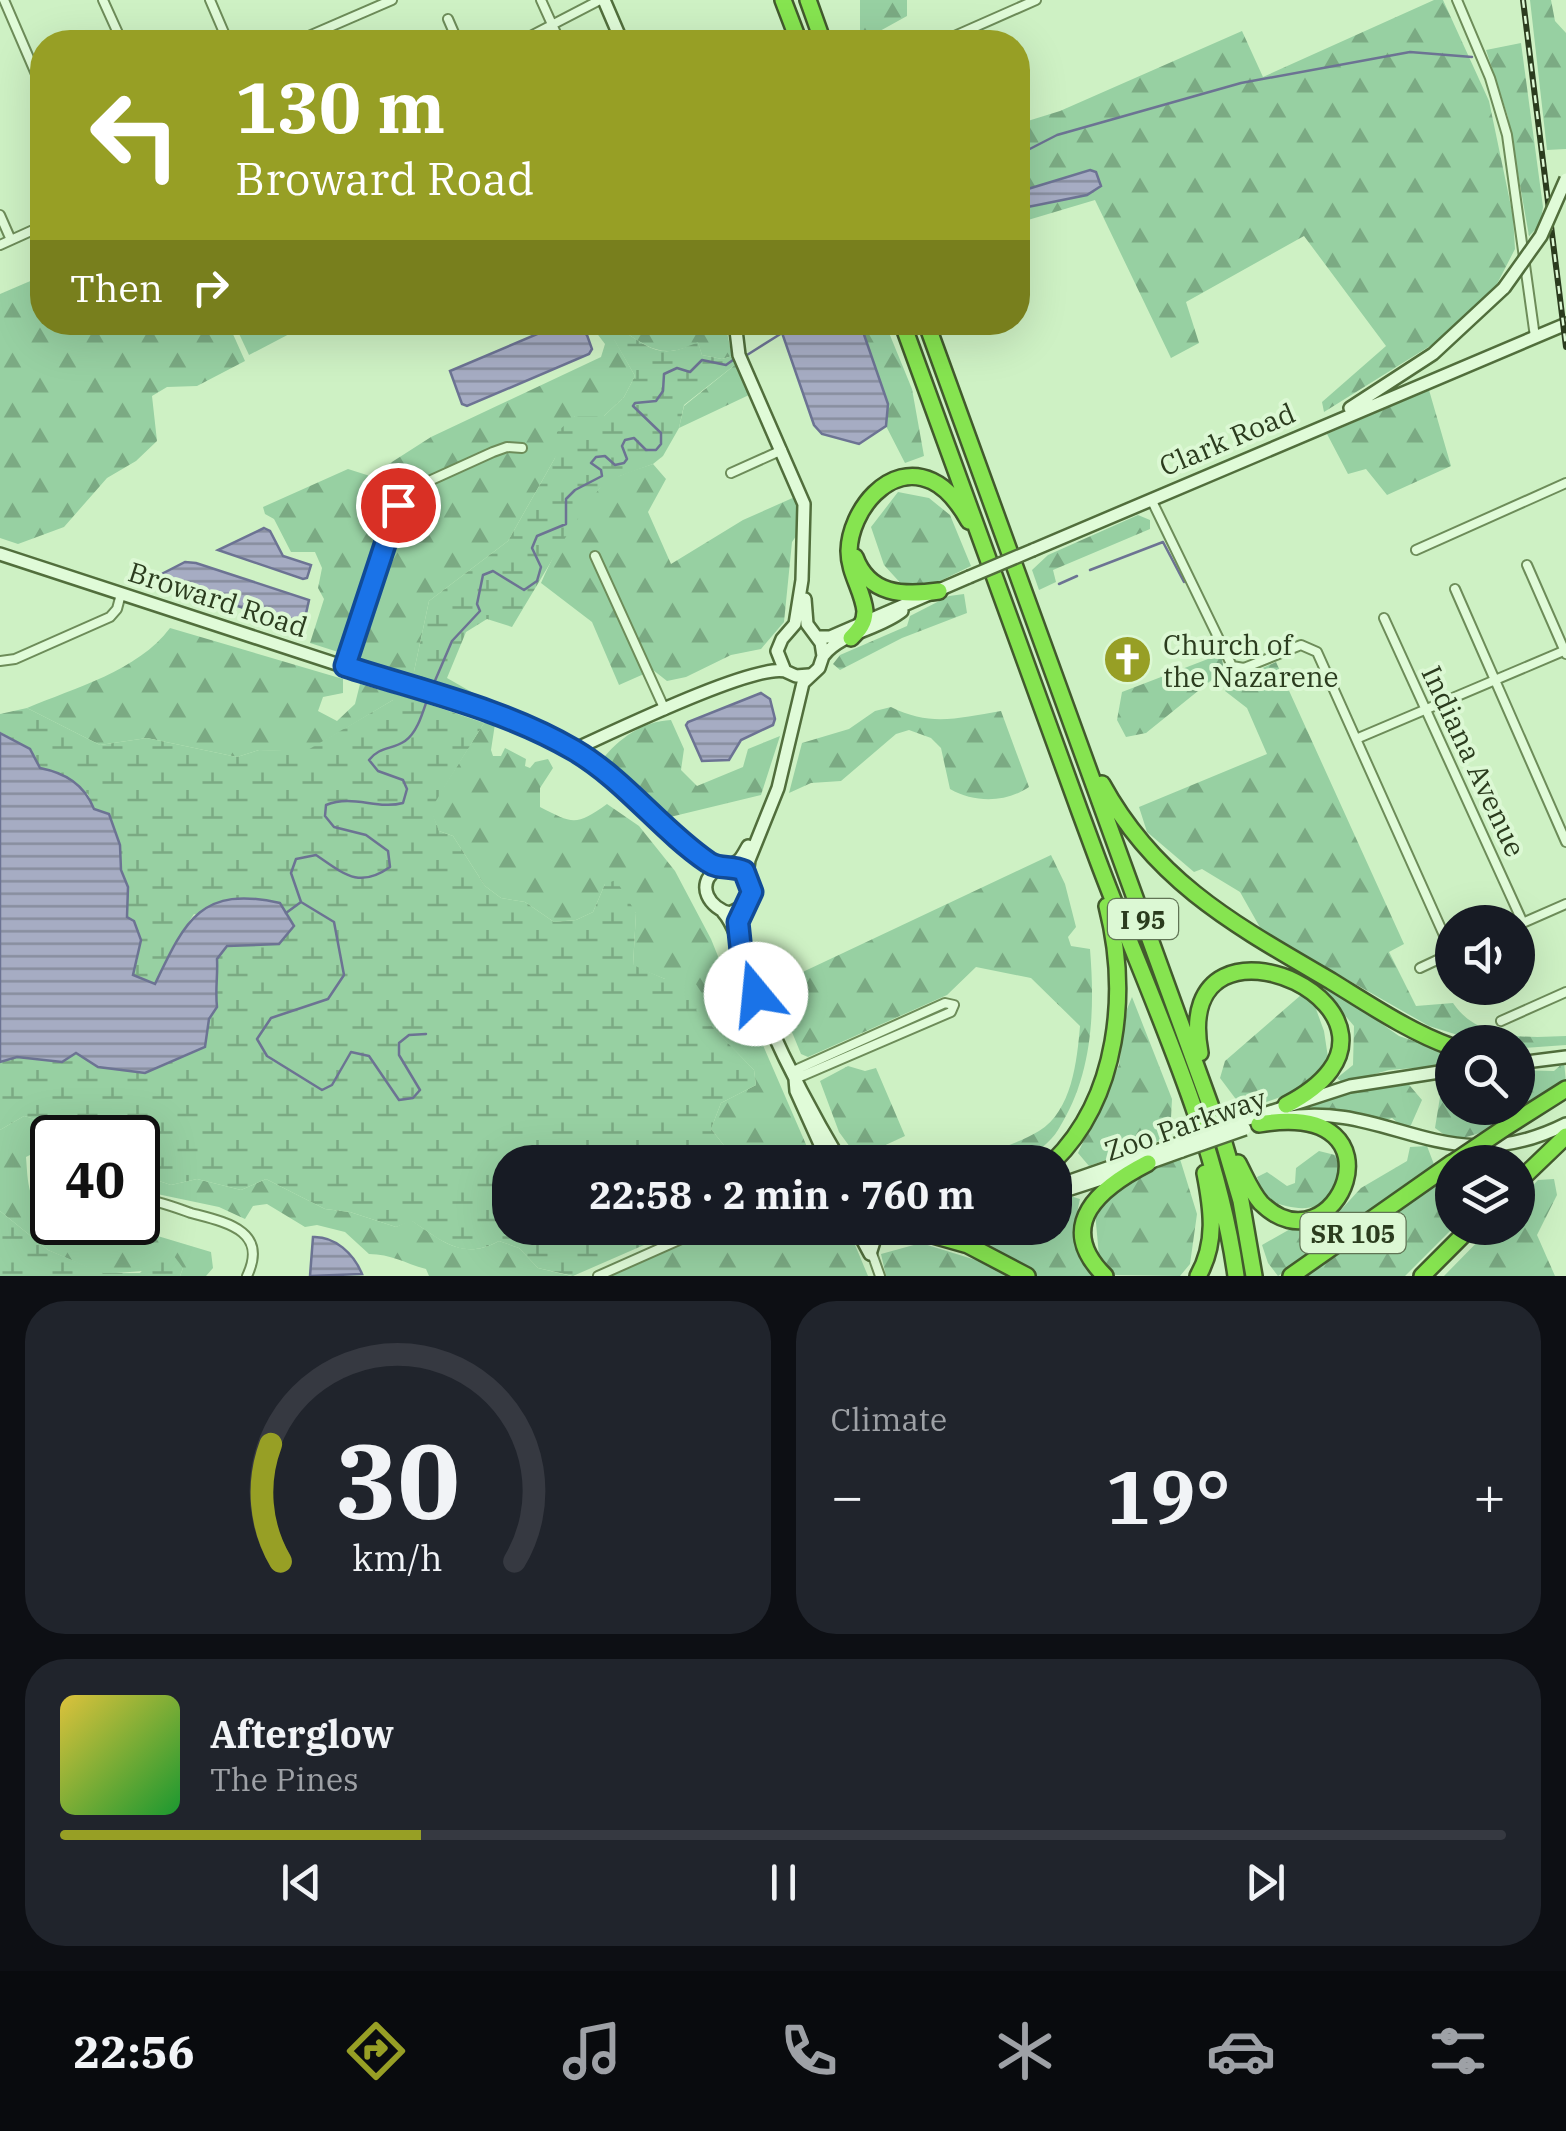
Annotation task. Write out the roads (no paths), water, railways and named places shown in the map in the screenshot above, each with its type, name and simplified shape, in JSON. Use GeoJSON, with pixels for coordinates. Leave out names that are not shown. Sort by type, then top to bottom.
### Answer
{"type":"FeatureCollection","features":[{"type":"Feature","properties":{"kind":"highway"},"geometry":{"type":"LineString","coordinates":[[783,0],[794,30]]}},
{"type":"Feature","properties":{"kind":"highway"},"geometry":{"type":"LineString","coordinates":[[808,0],[819,30]]}},
{"type":"Feature","properties":{"kind":"highway","name":"I 95"},"geometry":{"type":"LineString","coordinates":[[907,335],[1195,1115],[1220,1196],[1236,1276]]}},
{"type":"Feature","properties":{"kind":"highway","name":"I 95"},"geometry":{"type":"LineString","coordinates":[[931,335],[1219,1127],[1240,1200],[1254,1276]]}},
{"type":"Feature","properties":{"kind":"highway"},"geometry":{"type":"LineString","coordinates":[[851,638],[863,622],[864,608],[849,552],[864,506],[879,489],[905,478],[922,478],[952,496],[988,554]]}},
{"type":"Feature","properties":{"kind":"highway"},"geometry":{"type":"LineString","coordinates":[[853,532],[856,560],[869,580],[891,592],[939,591]]}},
{"type":"Feature","properties":{"kind":"highway"},"geometry":{"type":"LineString","coordinates":[[1079,741],[1120,816],[1186,889],[1376,1008],[1435,1039]]}},
{"type":"Feature","properties":{"kind":"highway"},"geometry":{"type":"LineString","coordinates":[[1068,1145],[1091,1108],[1105,1072],[1115,1027],[1116,950],[1097,858]]}},
{"type":"Feature","properties":{"kind":"highway"},"geometry":{"type":"LineString","coordinates":[[1208,1096],[1197,1033],[1201,1002],[1212,986],[1226,976],[1244,970],[1267,971],[1312,990],[1333,1013],[1340,1030],[1340,1050],[1332,1070],[1318,1086],[1286,1105]]}},
{"type":"Feature","properties":{"kind":"highway","name":"SR 105"},"geometry":{"type":"LineString","coordinates":[[1479,1145],[1566,1089]]}},
{"type":"Feature","properties":{"kind":"highway"},"geometry":{"type":"LineString","coordinates":[[1195,1115],[1211,1212],[1209,1252],[1198,1276]]}},
{"type":"Feature","properties":{"kind":"highway"},"geometry":{"type":"LineString","coordinates":[[1219,1127],[1255,1196],[1270,1211],[1300,1222],[1330,1211],[1342,1197],[1348,1179],[1347,1159],[1338,1142],[1326,1131],[1308,1124],[1249,1125]]}},
{"type":"Feature","properties":{"kind":"highway"},"geometry":{"type":"LineString","coordinates":[[1535,1166],[1566,1136]]}},
{"type":"Feature","properties":{"kind":"highway"},"geometry":{"type":"LineString","coordinates":[[1105,1276],[1089,1257],[1084,1243],[1087,1215],[1113,1182],[1148,1163]]}},
{"type":"Feature","properties":{"kind":"highway","name":"SR 105"},"geometry":{"type":"LineString","coordinates":[[1291,1276],[1435,1176]]}},
{"type":"Feature","properties":{"kind":"highway"},"geometry":{"type":"LineString","coordinates":[[968,1245],[1027,1276]]}},
{"type":"Feature","properties":{"kind":"highway","name":"SR 105"},"geometry":{"type":"LineString","coordinates":[[1422,1276],[1453,1245]]}},
{"type":"Feature","properties":{"kind":"street"},"geometry":{"type":"LineString","coordinates":[[4,0],[30,60]]}},
{"type":"Feature","properties":{"kind":"street"},"geometry":{"type":"LineString","coordinates":[[103,0],[117,30]]}},
{"type":"Feature","properties":{"kind":"street"},"geometry":{"type":"LineString","coordinates":[[210,0],[223,30]]}},
{"type":"Feature","properties":{"kind":"street"},"geometry":{"type":"LineString","coordinates":[[323,30],[392,0]]}},
{"type":"Feature","properties":{"kind":"street"},"geometry":{"type":"LineString","coordinates":[[541,0],[555,30]]}},
{"type":"Feature","properties":{"kind":"street"},"geometry":{"type":"LineString","coordinates":[[541,30],[602,0],[616,30]]}},
{"type":"Feature","properties":{"kind":"street"},"geometry":{"type":"LineString","coordinates":[[968,30],[1036,0]]}},
{"type":"Feature","properties":{"kind":"street"},"geometry":{"type":"LineString","coordinates":[[1456,0],[1490,78],[1507,135],[1535,336]]}},
{"type":"Feature","properties":{"kind":"street"},"geometry":{"type":"LineString","coordinates":[[448,19],[453,30]]}},
{"type":"Feature","properties":{"kind":"street"},"geometry":{"type":"LineString","coordinates":[[1324,425],[1433,354],[1504,288],[1540,236],[1566,179]]}},
{"type":"Feature","properties":{"kind":"street"},"geometry":{"type":"LineString","coordinates":[[0,215],[11,240]]}},
{"type":"Feature","properties":{"kind":"street"},"geometry":{"type":"LineString","coordinates":[[0,244],[30,231]]}},
{"type":"Feature","properties":{"kind":"street","name":"Clark Road"},"geometry":{"type":"LineString","coordinates":[[815,635],[830,637],[909,605],[1566,324]]}},
{"type":"Feature","properties":{"kind":"street"},"geometry":{"type":"LineString","coordinates":[[573,750],[734,680],[771,659],[795,624],[802,580],[804,504],[739,354],[737,335]]}},
{"type":"Feature","properties":{"kind":"street"},"geometry":{"type":"LineString","coordinates":[[345,666],[398,505],[407,491],[493,452],[507,447],[522,448]]}},
{"type":"Feature","properties":{"kind":"street"},"geometry":{"type":"LineString","coordinates":[[732,473],[782,450]]}},
{"type":"Feature","properties":{"kind":"street"},"geometry":{"type":"LineString","coordinates":[[1416,550],[1566,483]]}},
{"type":"Feature","properties":{"kind":"street"},"geometry":{"type":"LineString","coordinates":[[1151,499],[1229,663],[1236,669],[1244,668],[1294,646],[1312,647],[1317,652],[1435,915]]}},
{"type":"Feature","properties":{"kind":"street","name":"Broward Road"},"geometry":{"type":"LineString","coordinates":[[0,554],[508,719],[573,750],[615,780],[676,838],[701,867],[707,882]]}},
{"type":"Feature","properties":{"kind":"street"},"geometry":{"type":"LineString","coordinates":[[595,556],[666,710]]}},
{"type":"Feature","properties":{"kind":"street"},"geometry":{"type":"LineString","coordinates":[[1356,739],[1565,651],[1527,566]]}},
{"type":"Feature","properties":{"kind":"street"},"geometry":{"type":"LineString","coordinates":[[741,951],[738,922],[752,892],[748,860],[778,788],[801,688],[824,656],[807,624],[802,580]]}},
{"type":"Feature","properties":{"kind":"street"},"geometry":{"type":"LineString","coordinates":[[1455,589],[1566,842]]}},
{"type":"Feature","properties":{"kind":"street"},"geometry":{"type":"LineString","coordinates":[[0,661],[16,658],[110,618],[121,594]]}},
{"type":"Feature","properties":{"kind":"street","name":"Clark Road"},"geometry":{"type":"LineString","coordinates":[[824,656],[831,647],[887,622],[909,605]]}},
{"type":"Feature","properties":{"kind":"street","name":"Indiana Avenue"},"geometry":{"type":"LineString","coordinates":[[1384,618],[1512,905]]}},
{"type":"Feature","properties":{"kind":"street"},"geometry":{"type":"LineString","coordinates":[[787,634],[800,630],[815,635]]}},
{"type":"Feature","properties":{"kind":"street"},"geometry":{"type":"LineString","coordinates":[[777,651],[787,672],[795,720]]}},
{"type":"Feature","properties":{"kind":"street"},"geometry":{"type":"LineString","coordinates":[[734,680],[769,669],[809,675]]}},
{"type":"Feature","properties":{"kind":"street"},"geometry":{"type":"LineString","coordinates":[[760,830],[751,838],[742,857],[707,882],[709,901],[724,912],[793,1075],[832,1145]]}},
{"type":"Feature","properties":{"kind":"street","name":"Broward Road"},"geometry":{"type":"LineString","coordinates":[[676,838],[710,864],[725,866]]}},
{"type":"Feature","properties":{"kind":"street"},"geometry":{"type":"LineString","coordinates":[[725,866],[747,874]]}},
{"type":"Feature","properties":{"kind":"street"},"geometry":{"type":"LineString","coordinates":[[1535,917],[1566,904]]}},
{"type":"Feature","properties":{"kind":"street"},"geometry":{"type":"LineString","coordinates":[[724,912],[742,908]]}},
{"type":"Feature","properties":{"kind":"street"},"geometry":{"type":"LineString","coordinates":[[1420,968],[1435,961]]}},
{"type":"Feature","properties":{"kind":"street"},"geometry":{"type":"LineString","coordinates":[[1502,1021],[1566,992]]}},
{"type":"Feature","properties":{"kind":"street"},"geometry":{"type":"LineString","coordinates":[[945,1003],[954,1006],[951,1012],[793,1075],[945,1003]]}},
{"type":"Feature","properties":{"kind":"street"},"geometry":{"type":"LineString","coordinates":[[1535,1060],[1566,1057]]}},
{"type":"Feature","properties":{"kind":"street","name":"Zoo Parkway"},"geometry":{"type":"LineString","coordinates":[[1249,1125],[1286,1105],[1368,1082],[1435,1072]]}},
{"type":"Feature","properties":{"kind":"street"},"geometry":{"type":"LineString","coordinates":[[793,1075],[796,1091],[820,1145]]}},
{"type":"Feature","properties":{"kind":"street","name":"Zoo Parkway"},"geometry":{"type":"LineString","coordinates":[[1072,1181],[1249,1125],[1297,1116],[1334,1116],[1446,1144],[1480,1147],[1525,1141],[1566,1124]]}},
{"type":"Feature","properties":{"kind":"street","name":"Zoo Parkway"},"geometry":{"type":"LineString","coordinates":[[1072,1188],[1148,1163],[1180,1147]]}},
{"type":"Feature","properties":{"kind":"street"},"geometry":{"type":"LineString","coordinates":[[160,1204],[234,1225],[252,1245],[253,1262],[247,1276]]}},
{"type":"Feature","properties":{"kind":"street"},"geometry":{"type":"LineString","coordinates":[[598,1276],[668,1245]]}},
{"type":"Feature","properties":{"kind":"street"},"geometry":{"type":"LineString","coordinates":[[865,1245],[880,1276]]}},
{"type":"Feature","properties":{"kind":"street"},"geometry":{"type":"LineString","coordinates":[[870,1245],[870,1254]]}},
{"type":"Feature","properties":{"kind":"street"},"geometry":{"type":"LineString","coordinates":[[870,1254],[873,1245]]}},
{"type":"Feature","properties":{"kind":"water"},"geometry":{"type":"Polygon","coordinates":[[[1090,170],[1096,172],[1101,186],[1087,195],[1030,207],[1030,188],[1090,170]]]}},
{"type":"Feature","properties":{"kind":"water"},"geometry":{"type":"Polygon","coordinates":[[[535,335],[587,335],[592,349],[589,354],[467,406],[462,404],[450,371],[535,335]]]}},
{"type":"Feature","properties":{"kind":"water"},"geometry":{"type":"Polygon","coordinates":[[[783,335],[864,335],[888,404],[886,426],[859,444],[822,434],[814,425],[783,335]]]}},
{"type":"Feature","properties":{"kind":"water"},"geometry":{"type":"Polygon","coordinates":[[[264,528],[270,531],[283,556],[311,565],[307,578],[218,550],[264,528]]]}},
{"type":"Feature","properties":{"kind":"water"},"geometry":{"type":"Polygon","coordinates":[[[185,562],[309,600],[303,627],[152,579],[185,562]]]}},
{"type":"Feature","properties":{"kind":"water"},"geometry":{"type":"Polygon","coordinates":[[[761,693],[770,699],[773,725],[741,740],[729,760],[702,761],[688,722],[761,693]]]}},
{"type":"Feature","properties":{"kind":"water"},"geometry":{"type":"Polygon","coordinates":[[[0,733],[30,749],[40,768],[73,781],[94,809],[109,814],[128,887],[127,917],[134,921],[141,940],[133,975],[155,984],[187,926],[214,904],[231,899],[280,903],[294,926],[279,944],[227,946],[217,959],[217,1007],[209,1019],[205,1047],[145,1073],[98,1067],[76,1053],[62,1062],[17,1057],[0,1062],[0,733]]]}},
{"type":"Feature","properties":{"kind":"water"},"geometry":{"type":"Polygon","coordinates":[[[313,1237],[343,1248],[362,1274],[310,1276],[313,1237]]]}},
{"type":"Feature","properties":{"kind":"waterway"},"geometry":{"type":"LineString","coordinates":[[1030,149],[1057,135],[1241,83],[1410,52],[1472,57]]}},
{"type":"Feature","properties":{"kind":"waterway"},"geometry":{"type":"LineString","coordinates":[[747,355],[779,335]]}},
{"type":"Feature","properties":{"kind":"waterway"},"geometry":{"type":"LineString","coordinates":[[431,690],[452,641],[480,611],[477,604],[483,575],[493,571],[524,590],[537,581],[541,567],[532,548],[537,536],[566,524],[566,499],[602,476],[601,470],[591,463],[596,457],[605,456],[615,465],[627,459],[622,446],[625,440],[634,438],[646,450],[656,450],[661,444],[661,433],[633,406],[635,403],[656,401],[663,391],[664,374],[677,368],[690,372],[702,360],[726,365],[733,360]]}},
{"type":"Feature","properties":{"kind":"waterway"},"geometry":{"type":"LineString","coordinates":[[1090,570],[1163,542],[1184,582]]}},
{"type":"Feature","properties":{"kind":"waterway"},"geometry":{"type":"LineString","coordinates":[[1059,584],[1077,576]]}},
{"type":"Feature","properties":{"kind":"waterway"},"geometry":{"type":"LineString","coordinates":[[286,913],[301,902],[291,873],[296,859],[316,855],[360,878],[390,867],[388,851],[366,835],[334,827],[325,816],[326,805],[346,801],[403,803],[407,789],[403,780],[378,771],[369,760],[377,752],[410,737],[428,697]]}},
{"type":"Feature","properties":{"kind":"waterway"},"geometry":{"type":"LineString","coordinates":[[301,902],[334,922],[344,975],[328,999],[271,1018],[257,1039],[267,1056],[322,1090],[332,1085],[351,1052],[369,1056],[399,1100],[413,1098],[420,1090],[399,1055],[399,1043],[409,1035],[426,1034]]}},
{"type":"Feature","properties":{"kind":"railway"},"geometry":{"type":"LineString","coordinates":[[1523,0],[1566,347]]}},
{"type":"Feature","properties":{"kind":"place","name":"Church of the Nazarene"},"geometry":{"type":"Point","coordinates":[1128,660]}}]}
